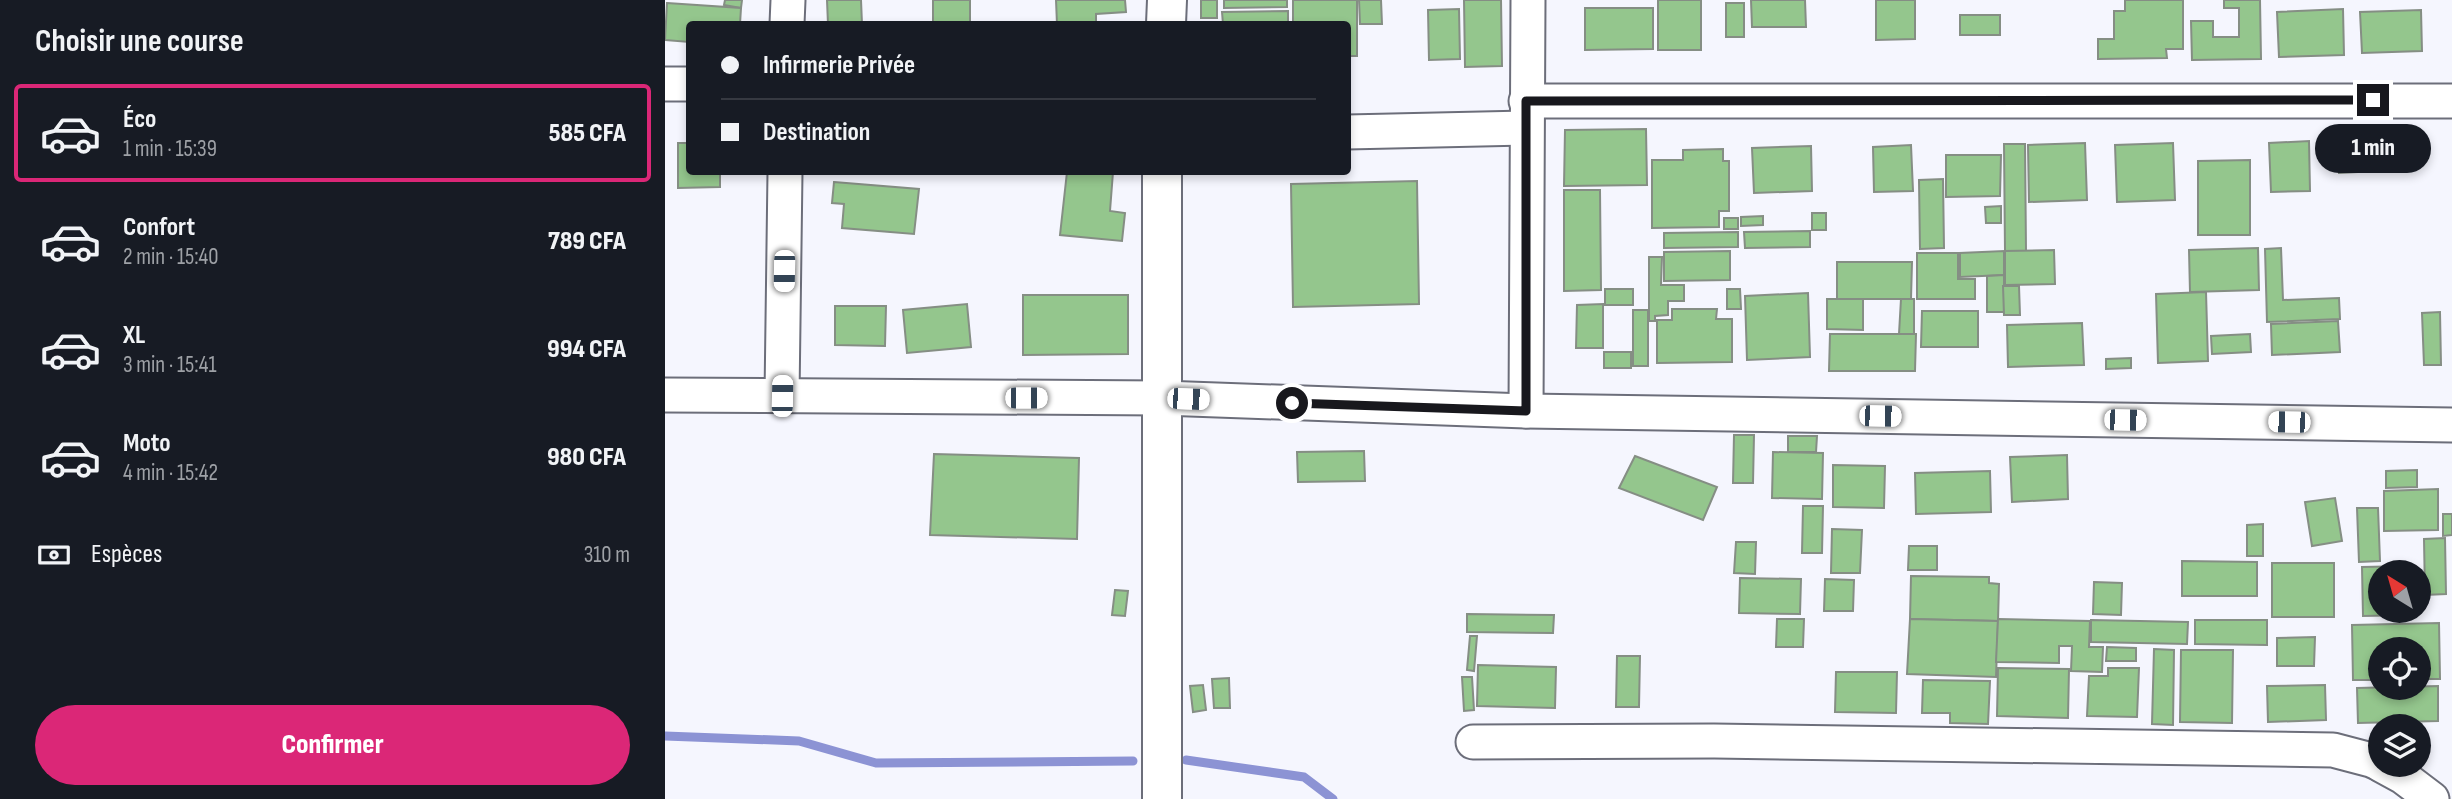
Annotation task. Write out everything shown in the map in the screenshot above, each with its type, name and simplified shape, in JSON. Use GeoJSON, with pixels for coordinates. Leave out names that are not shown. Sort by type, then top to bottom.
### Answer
{"type":"FeatureCollection","features":[{"type":"Feature","properties":{"kind":"street"},"geometry":{"type":"LineString","coordinates":[[787,0],[787,21]]}},
{"type":"Feature","properties":{"kind":"street"},"geometry":{"type":"LineString","coordinates":[[1166,21],[1167,0]]}},
{"type":"Feature","properties":{"kind":"street"},"geometry":{"type":"LineString","coordinates":[[1526,411],[1528,0]]}},
{"type":"Feature","properties":{"kind":"street"},"geometry":{"type":"LineString","coordinates":[[665,85],[686,84]]}},
{"type":"Feature","properties":{"kind":"street"},"geometry":{"type":"LineString","coordinates":[[1351,132],[1526,114],[2452,101]]}},
{"type":"Feature","properties":{"kind":"street"},"geometry":{"type":"LineString","coordinates":[[782,396],[785,175]]}},
{"type":"Feature","properties":{"kind":"street"},"geometry":{"type":"LineString","coordinates":[[1162,175],[1162,799]]}},
{"type":"Feature","properties":{"kind":"street"},"geometry":{"type":"LineString","coordinates":[[665,395],[1161,398],[1526,411],[2452,425]]}},
{"type":"Feature","properties":{"kind":"street"},"geometry":{"type":"LineString","coordinates":[[1472,742],[1714,741],[2333,750],[2368,759]]}},
{"type":"Feature","properties":{"kind":"street"},"geometry":{"type":"LineString","coordinates":[[2403,777],[2432,799]]}},
{"type":"Feature","properties":{"kind":"building"},"geometry":{"type":"Polygon","coordinates":[[[725,0],[742,0],[741,8],[724,5],[725,0]]]}},
{"type":"Feature","properties":{"kind":"building"},"geometry":{"type":"Polygon","coordinates":[[[827,0],[861,0],[862,21],[828,21],[827,0]]]}},
{"type":"Feature","properties":{"kind":"building"},"geometry":{"type":"Polygon","coordinates":[[[933,0],[970,0],[970,21],[933,21],[933,0]]]}},
{"type":"Feature","properties":{"kind":"building"},"geometry":{"type":"Polygon","coordinates":[[[1056,0],[1125,0],[1126,12],[1096,14],[1096,21],[1057,21],[1056,0]]]}},
{"type":"Feature","properties":{"kind":"building"},"geometry":{"type":"Polygon","coordinates":[[[1201,0],[1217,0],[1217,18],[1201,18],[1201,0]]]}},
{"type":"Feature","properties":{"kind":"building"},"geometry":{"type":"Polygon","coordinates":[[[1224,0],[1287,0],[1287,7],[1224,8],[1224,0]]]}},
{"type":"Feature","properties":{"kind":"building"},"geometry":{"type":"Polygon","coordinates":[[[1293,0],[1357,0],[1357,56],[1351,56],[1351,21],[1293,21],[1293,0]]]}},
{"type":"Feature","properties":{"kind":"building"},"geometry":{"type":"Polygon","coordinates":[[[1359,0],[1381,0],[1382,24],[1360,24],[1359,0]]]}},
{"type":"Feature","properties":{"kind":"building"},"geometry":{"type":"Polygon","coordinates":[[[1464,0],[1501,0],[1502,66],[1465,67],[1464,0]]]}},
{"type":"Feature","properties":{"kind":"building"},"geometry":{"type":"Polygon","coordinates":[[[1658,0],[1701,0],[1701,50],[1658,50],[1658,0]]]}},
{"type":"Feature","properties":{"kind":"building"},"geometry":{"type":"Polygon","coordinates":[[[1751,0],[1805,0],[1806,27],[1752,27],[1751,0]]]}},
{"type":"Feature","properties":{"kind":"building"},"geometry":{"type":"Polygon","coordinates":[[[1876,0],[1915,0],[1915,39],[1876,40],[1876,0]]]}},
{"type":"Feature","properties":{"kind":"building"},"geometry":{"type":"Polygon","coordinates":[[[2125,0],[2183,0],[2183,49],[2166,49],[2167,58],[2098,59],[2098,39],[2114,39],[2114,11],[2125,11],[2125,0]]]}},
{"type":"Feature","properties":{"kind":"building"},"geometry":{"type":"Polygon","coordinates":[[[2224,0],[2260,0],[2261,59],[2192,60],[2191,21],[2213,21],[2213,37],[2239,37],[2239,8],[2224,8],[2224,0]]]}},
{"type":"Feature","properties":{"kind":"building"},"geometry":{"type":"Polygon","coordinates":[[[667,3],[741,8],[740,21],[686,21],[686,42],[665,40],[667,3]]]}},
{"type":"Feature","properties":{"kind":"building"},"geometry":{"type":"Polygon","coordinates":[[[1726,3],[1744,3],[1744,37],[1726,37],[1726,3]]]}},
{"type":"Feature","properties":{"kind":"building"},"geometry":{"type":"Polygon","coordinates":[[[1585,8],[1653,8],[1653,49],[1585,50],[1585,8]]]}},
{"type":"Feature","properties":{"kind":"building"},"geometry":{"type":"Polygon","coordinates":[[[1459,9],[1460,59],[1429,60],[1428,10],[1459,9]]]}},
{"type":"Feature","properties":{"kind":"building"},"geometry":{"type":"Polygon","coordinates":[[[2343,9],[2344,55],[2279,57],[2277,12],[2343,9]]]}},
{"type":"Feature","properties":{"kind":"building"},"geometry":{"type":"Polygon","coordinates":[[[2421,10],[2422,51],[2362,53],[2360,12],[2421,10]]]}},
{"type":"Feature","properties":{"kind":"building"},"geometry":{"type":"Polygon","coordinates":[[[1288,11],[1288,21],[1223,21],[1222,12],[1288,11]]]}},
{"type":"Feature","properties":{"kind":"building"},"geometry":{"type":"Polygon","coordinates":[[[1960,15],[2000,15],[2000,35],[1960,35],[1960,15]]]}},
{"type":"Feature","properties":{"kind":"building"},"geometry":{"type":"Polygon","coordinates":[[[1646,129],[1647,185],[1564,186],[1565,130],[1646,129]]]}},
{"type":"Feature","properties":{"kind":"building"},"geometry":{"type":"Polygon","coordinates":[[[2355,140],[2355,152],[2376,151],[2377,171],[2339,173],[2338,141],[2355,140]]]}},
{"type":"Feature","properties":{"kind":"building"},"geometry":{"type":"Polygon","coordinates":[[[2309,141],[2310,191],[2271,192],[2269,143],[2309,141]]]}},
{"type":"Feature","properties":{"kind":"building"},"geometry":{"type":"Polygon","coordinates":[[[678,143],[686,143],[686,175],[720,175],[720,187],[678,188],[678,143]]]}},
{"type":"Feature","properties":{"kind":"building"},"geometry":{"type":"Polygon","coordinates":[[[2085,143],[2087,200],[2029,202],[2028,145],[2085,143]]]}},
{"type":"Feature","properties":{"kind":"building"},"geometry":{"type":"Polygon","coordinates":[[[2173,143],[2175,200],[2117,202],[2115,145],[2173,143]]]}},
{"type":"Feature","properties":{"kind":"building"},"geometry":{"type":"Polygon","coordinates":[[[2004,144],[2025,144],[2026,251],[2005,251],[2004,144]]]}},
{"type":"Feature","properties":{"kind":"building"},"geometry":{"type":"Polygon","coordinates":[[[1911,145],[1913,191],[1874,192],[1873,147],[1911,145]]]}},
{"type":"Feature","properties":{"kind":"building"},"geometry":{"type":"Polygon","coordinates":[[[1811,146],[1812,191],[1754,193],[1752,148],[1811,146]]]}},
{"type":"Feature","properties":{"kind":"building"},"geometry":{"type":"Polygon","coordinates":[[[1723,149],[1723,161],[1729,161],[1729,211],[1719,211],[1719,227],[1652,228],[1652,160],[1683,160],[1683,150],[1723,149]]]}},
{"type":"Feature","properties":{"kind":"building"},"geometry":{"type":"Polygon","coordinates":[[[1946,155],[2001,155],[2000,196],[1946,197],[1946,155]]]}},
{"type":"Feature","properties":{"kind":"building"},"geometry":{"type":"Polygon","coordinates":[[[2250,160],[2250,235],[2198,235],[2198,161],[2250,160]]]}},
{"type":"Feature","properties":{"kind":"building"},"geometry":{"type":"Polygon","coordinates":[[[1067,175],[1113,175],[1110,211],[1125,213],[1122,241],[1060,235],[1067,175]]]}},
{"type":"Feature","properties":{"kind":"building"},"geometry":{"type":"Polygon","coordinates":[[[1943,179],[1944,248],[1920,249],[1919,180],[1943,179]]]}},
{"type":"Feature","properties":{"kind":"building"},"geometry":{"type":"Polygon","coordinates":[[[1417,181],[1419,304],[1293,307],[1291,184],[1417,181]]]}},
{"type":"Feature","properties":{"kind":"building"},"geometry":{"type":"Polygon","coordinates":[[[834,182],[919,189],[914,234],[842,228],[844,204],[832,203],[834,182]]]}},
{"type":"Feature","properties":{"kind":"building"},"geometry":{"type":"Polygon","coordinates":[[[1564,190],[1600,190],[1601,290],[1564,291],[1564,190]]]}},
{"type":"Feature","properties":{"kind":"building"},"geometry":{"type":"Polygon","coordinates":[[[2001,206],[2001,223],[1986,223],[1985,207],[2001,206]]]}},
{"type":"Feature","properties":{"kind":"building"},"geometry":{"type":"Polygon","coordinates":[[[1812,213],[1826,213],[1826,230],[1812,230],[1812,213]]]}},
{"type":"Feature","properties":{"kind":"building"},"geometry":{"type":"Polygon","coordinates":[[[1763,216],[1763,225],[1741,226],[1741,217],[1763,216]]]}},
{"type":"Feature","properties":{"kind":"building"},"geometry":{"type":"Polygon","coordinates":[[[1724,218],[1738,218],[1738,229],[1724,229],[1724,218]]]}},
{"type":"Feature","properties":{"kind":"building"},"geometry":{"type":"Polygon","coordinates":[[[1810,231],[1810,247],[1745,248],[1744,232],[1810,231]]]}},
{"type":"Feature","properties":{"kind":"building"},"geometry":{"type":"Polygon","coordinates":[[[1738,232],[1738,247],[1664,248],[1664,233],[1738,232]]]}},
{"type":"Feature","properties":{"kind":"building"},"geometry":{"type":"Polygon","coordinates":[[[2258,248],[2259,290],[2190,292],[2189,250],[2258,248]]]}},
{"type":"Feature","properties":{"kind":"building"},"geometry":{"type":"Polygon","coordinates":[[[2281,248],[2283,300],[2339,298],[2340,319],[2267,322],[2265,249],[2281,248]]]}},
{"type":"Feature","properties":{"kind":"building"},"geometry":{"type":"Polygon","coordinates":[[[2054,250],[2055,284],[2005,285],[2005,251],[2054,250]]]}},
{"type":"Feature","properties":{"kind":"building"},"geometry":{"type":"Polygon","coordinates":[[[1730,251],[1730,280],[1664,281],[1664,252],[1730,251]]]}},
{"type":"Feature","properties":{"kind":"building"},"geometry":{"type":"Polygon","coordinates":[[[2004,251],[2004,275],[1960,277],[1960,253],[2004,251]]]}},
{"type":"Feature","properties":{"kind":"building"},"geometry":{"type":"Polygon","coordinates":[[[1917,253],[1958,253],[1958,279],[1975,279],[1975,299],[1917,299],[1917,253]]]}},
{"type":"Feature","properties":{"kind":"building"},"geometry":{"type":"Polygon","coordinates":[[[1649,257],[1662,257],[1661,285],[1684,285],[1684,301],[1668,301],[1668,315],[1655,316],[1655,321],[1649,321],[1649,257]]]}},
{"type":"Feature","properties":{"kind":"building"},"geometry":{"type":"Polygon","coordinates":[[[1837,262],[1912,262],[1911,299],[1837,299],[1837,262]]]}},
{"type":"Feature","properties":{"kind":"building"},"geometry":{"type":"Polygon","coordinates":[[[2004,275],[2004,312],[1987,312],[1987,276],[2004,275]]]}},
{"type":"Feature","properties":{"kind":"building"},"geometry":{"type":"Polygon","coordinates":[[[2003,286],[2019,286],[2020,315],[2004,315],[2003,286]]]}},
{"type":"Feature","properties":{"kind":"building"},"geometry":{"type":"Polygon","coordinates":[[[1605,289],[1633,289],[1633,305],[1605,305],[1605,289]]]}},
{"type":"Feature","properties":{"kind":"building"},"geometry":{"type":"Polygon","coordinates":[[[1727,289],[1740,289],[1741,309],[1727,309],[1727,289]]]}},
{"type":"Feature","properties":{"kind":"building"},"geometry":{"type":"Polygon","coordinates":[[[2206,292],[2208,361],[2158,363],[2156,294],[2206,292]]]}},
{"type":"Feature","properties":{"kind":"building"},"geometry":{"type":"Polygon","coordinates":[[[1808,293],[1810,357],[1747,360],[1745,296],[1808,293]]]}},
{"type":"Feature","properties":{"kind":"building"},"geometry":{"type":"Polygon","coordinates":[[[1023,295],[1128,295],[1128,354],[1023,355],[1023,295]]]}},
{"type":"Feature","properties":{"kind":"building"},"geometry":{"type":"Polygon","coordinates":[[[1827,299],[1863,299],[1863,330],[1827,329],[1827,299]]]}},
{"type":"Feature","properties":{"kind":"building"},"geometry":{"type":"Polygon","coordinates":[[[1901,299],[1914,299],[1914,334],[1899,334],[1901,299]]]}},
{"type":"Feature","properties":{"kind":"building"},"geometry":{"type":"Polygon","coordinates":[[[967,304],[971,347],[907,353],[903,310],[967,304]]]}},
{"type":"Feature","properties":{"kind":"building"},"geometry":{"type":"Polygon","coordinates":[[[1603,304],[1603,348],[1576,348],[1577,305],[1603,304]]]}},
{"type":"Feature","properties":{"kind":"building"},"geometry":{"type":"Polygon","coordinates":[[[835,306],[886,306],[885,346],[835,345],[835,306]]]}},
{"type":"Feature","properties":{"kind":"building"},"geometry":{"type":"Polygon","coordinates":[[[1672,309],[1717,309],[1716,319],[1732,319],[1732,362],[1657,363],[1657,320],[1672,320],[1672,309]]]}},
{"type":"Feature","properties":{"kind":"building"},"geometry":{"type":"Polygon","coordinates":[[[1633,310],[1648,310],[1648,366],[1633,366],[1633,310]]]}},
{"type":"Feature","properties":{"kind":"building"},"geometry":{"type":"Polygon","coordinates":[[[1922,311],[1978,311],[1978,347],[1921,347],[1922,311]]]}},
{"type":"Feature","properties":{"kind":"building"},"geometry":{"type":"Polygon","coordinates":[[[2440,312],[2441,365],[2424,365],[2422,313],[2440,312]]]}},
{"type":"Feature","properties":{"kind":"building"},"geometry":{"type":"Polygon","coordinates":[[[2338,321],[2340,352],[2272,355],[2271,324],[2338,321]]]}},
{"type":"Feature","properties":{"kind":"building"},"geometry":{"type":"Polygon","coordinates":[[[2082,323],[2084,365],[2008,367],[2007,325],[2082,323]]]}},
{"type":"Feature","properties":{"kind":"building"},"geometry":{"type":"Polygon","coordinates":[[[1830,334],[1916,334],[1915,371],[1829,371],[1830,334]]]}},
{"type":"Feature","properties":{"kind":"building"},"geometry":{"type":"Polygon","coordinates":[[[2250,334],[2251,352],[2212,354],[2211,336],[2250,334]]]}},
{"type":"Feature","properties":{"kind":"building"},"geometry":{"type":"Polygon","coordinates":[[[1604,352],[1631,352],[1631,368],[1604,368],[1604,352]]]}},
{"type":"Feature","properties":{"kind":"building"},"geometry":{"type":"Polygon","coordinates":[[[2131,358],[2131,368],[2106,369],[2106,359],[2131,358]]]}},
{"type":"Feature","properties":{"kind":"building"},"geometry":{"type":"Polygon","coordinates":[[[1734,435],[1754,435],[1753,483],[1733,483],[1734,435]]]}},
{"type":"Feature","properties":{"kind":"building"},"geometry":{"type":"Polygon","coordinates":[[[1788,436],[1817,436],[1816,452],[1788,452],[1788,436]]]}},
{"type":"Feature","properties":{"kind":"building"},"geometry":{"type":"Polygon","coordinates":[[[1364,451],[1365,481],[1298,482],[1297,452],[1364,451]]]}},
{"type":"Feature","properties":{"kind":"building"},"geometry":{"type":"Polygon","coordinates":[[[1773,452],[1823,453],[1822,499],[1772,498],[1773,452]]]}},
{"type":"Feature","properties":{"kind":"building"},"geometry":{"type":"Polygon","coordinates":[[[934,454],[1079,458],[1077,539],[930,535],[934,454]]]}},
{"type":"Feature","properties":{"kind":"building"},"geometry":{"type":"Polygon","coordinates":[[[2067,455],[2068,499],[2012,502],[2010,457],[2067,455]]]}},
{"type":"Feature","properties":{"kind":"building"},"geometry":{"type":"Polygon","coordinates":[[[1635,456],[1717,487],[1703,520],[1619,488],[1635,456]]]}},
{"type":"Feature","properties":{"kind":"building"},"geometry":{"type":"Polygon","coordinates":[[[1833,465],[1885,466],[1884,508],[1833,507],[1833,465]]]}},
{"type":"Feature","properties":{"kind":"building"},"geometry":{"type":"Polygon","coordinates":[[[2417,470],[2417,487],[2386,488],[2386,471],[2417,470]]]}},
{"type":"Feature","properties":{"kind":"building"},"geometry":{"type":"Polygon","coordinates":[[[1990,471],[1991,512],[1916,514],[1915,473],[1990,471]]]}},
{"type":"Feature","properties":{"kind":"building"},"geometry":{"type":"Polygon","coordinates":[[[2438,489],[2438,530],[2384,531],[2384,491],[2438,489]]]}},
{"type":"Feature","properties":{"kind":"building"},"geometry":{"type":"Polygon","coordinates":[[[2335,498],[2342,541],[2312,546],[2305,502],[2335,498]]]}},
{"type":"Feature","properties":{"kind":"building"},"geometry":{"type":"Polygon","coordinates":[[[1803,506],[1823,506],[1822,553],[1802,553],[1803,506]]]}},
{"type":"Feature","properties":{"kind":"building"},"geometry":{"type":"Polygon","coordinates":[[[2357,508],[2378,508],[2380,560],[2359,562],[2357,508]]]}},
{"type":"Feature","properties":{"kind":"building"},"geometry":{"type":"Polygon","coordinates":[[[2443,514],[2452,514],[2452,535],[2443,536],[2443,514]]]}},
{"type":"Feature","properties":{"kind":"building"},"geometry":{"type":"Polygon","coordinates":[[[2263,524],[2263,556],[2247,556],[2247,525],[2263,524]]]}},
{"type":"Feature","properties":{"kind":"building"},"geometry":{"type":"Polygon","coordinates":[[[1832,529],[1862,530],[1860,573],[1831,573],[1832,529]]]}},
{"type":"Feature","properties":{"kind":"building"},"geometry":{"type":"Polygon","coordinates":[[[2445,538],[2446,594],[2431,595],[2431,560],[2424,560],[2424,539],[2445,538]]]}},
{"type":"Feature","properties":{"kind":"building"},"geometry":{"type":"Polygon","coordinates":[[[1736,542],[1756,542],[1755,574],[1734,573],[1736,542]]]}},
{"type":"Feature","properties":{"kind":"building"},"geometry":{"type":"Polygon","coordinates":[[[1909,546],[1937,546],[1937,570],[1908,570],[1909,546]]]}},
{"type":"Feature","properties":{"kind":"building"},"geometry":{"type":"Polygon","coordinates":[[[2182,561],[2257,562],[2257,596],[2182,596],[2182,561]]]}},
{"type":"Feature","properties":{"kind":"building"},"geometry":{"type":"Polygon","coordinates":[[[2272,563],[2334,563],[2334,617],[2272,617],[2272,563]]]}},
{"type":"Feature","properties":{"kind":"building"},"geometry":{"type":"Polygon","coordinates":[[[2362,567],[2368,567],[2368,616],[2363,616],[2362,567]]]}},
{"type":"Feature","properties":{"kind":"building"},"geometry":{"type":"Polygon","coordinates":[[[1911,576],[1989,577],[1989,583],[1999,584],[1998,621],[1910,619],[1911,576]]]}},
{"type":"Feature","properties":{"kind":"building"},"geometry":{"type":"Polygon","coordinates":[[[1740,578],[1801,579],[1800,614],[1739,613],[1740,578]]]}},
{"type":"Feature","properties":{"kind":"building"},"geometry":{"type":"Polygon","coordinates":[[[1825,579],[1854,580],[1853,611],[1824,611],[1825,579]]]}},
{"type":"Feature","properties":{"kind":"building"},"geometry":{"type":"Polygon","coordinates":[[[2094,582],[2122,583],[2121,615],[2093,614],[2094,582]]]}},
{"type":"Feature","properties":{"kind":"building"},"geometry":{"type":"Polygon","coordinates":[[[1115,590],[1128,591],[1125,616],[1112,615],[1115,590]]]}},
{"type":"Feature","properties":{"kind":"building"},"geometry":{"type":"Polygon","coordinates":[[[1467,614],[1554,615],[1553,633],[1467,632],[1467,614]]]}},
{"type":"Feature","properties":{"kind":"building"},"geometry":{"type":"Polygon","coordinates":[[[1777,619],[1804,619],[1803,647],[1776,647],[1777,619]]]}},
{"type":"Feature","properties":{"kind":"building"},"geometry":{"type":"Polygon","coordinates":[[[1910,619],[1998,621],[1996,677],[1907,674],[1910,619]]]}},
{"type":"Feature","properties":{"kind":"building"},"geometry":{"type":"Polygon","coordinates":[[[1998,619],[2090,621],[2089,647],[2103,647],[2102,672],[2071,671],[2072,646],[2059,646],[2059,663],[1996,662],[1998,619]]]}},
{"type":"Feature","properties":{"kind":"building"},"geometry":{"type":"Polygon","coordinates":[[[2091,620],[2188,622],[2187,644],[2091,642],[2091,620]]]}},
{"type":"Feature","properties":{"kind":"building"},"geometry":{"type":"Polygon","coordinates":[[[2195,620],[2267,620],[2267,645],[2195,644],[2195,620]]]}},
{"type":"Feature","properties":{"kind":"building"},"geometry":{"type":"Polygon","coordinates":[[[2439,623],[2440,679],[2431,679],[2431,637],[2368,637],[2368,680],[2353,680],[2352,625],[2439,623]]]}},
{"type":"Feature","properties":{"kind":"building"},"geometry":{"type":"Polygon","coordinates":[[[1470,636],[1477,636],[1474,671],[1467,670],[1470,636]]]}},
{"type":"Feature","properties":{"kind":"building"},"geometry":{"type":"Polygon","coordinates":[[[2315,637],[2314,666],[2277,666],[2277,638],[2315,637]]]}},
{"type":"Feature","properties":{"kind":"building"},"geometry":{"type":"Polygon","coordinates":[[[2107,647],[2136,648],[2136,661],[2106,661],[2107,647]]]}},
{"type":"Feature","properties":{"kind":"building"},"geometry":{"type":"Polygon","coordinates":[[[2154,649],[2174,650],[2173,725],[2152,724],[2154,649]]]}},
{"type":"Feature","properties":{"kind":"building"},"geometry":{"type":"Polygon","coordinates":[[[2181,650],[2233,650],[2232,723],[2180,722],[2181,650]]]}},
{"type":"Feature","properties":{"kind":"building"},"geometry":{"type":"Polygon","coordinates":[[[1617,656],[1640,656],[1639,707],[1616,707],[1617,656]]]}},
{"type":"Feature","properties":{"kind":"building"},"geometry":{"type":"Polygon","coordinates":[[[1478,665],[1556,667],[1555,708],[1477,706],[1478,665]]]}},
{"type":"Feature","properties":{"kind":"building"},"geometry":{"type":"Polygon","coordinates":[[[1998,668],[2069,669],[2068,718],[1997,716],[1998,668]]]}},
{"type":"Feature","properties":{"kind":"building"},"geometry":{"type":"Polygon","coordinates":[[[2108,668],[2139,668],[2137,717],[2087,716],[2089,676],[2108,676],[2108,668]]]}},
{"type":"Feature","properties":{"kind":"building"},"geometry":{"type":"Polygon","coordinates":[[[1836,672],[1897,672],[1896,713],[1835,712],[1836,672]]]}},
{"type":"Feature","properties":{"kind":"building"},"geometry":{"type":"Polygon","coordinates":[[[1462,677],[1472,677],[1474,710],[1464,711],[1462,677]]]}},
{"type":"Feature","properties":{"kind":"building"},"geometry":{"type":"Polygon","coordinates":[[[1229,678],[1230,708],[1214,708],[1212,679],[1229,678]]]}},
{"type":"Feature","properties":{"kind":"building"},"geometry":{"type":"Polygon","coordinates":[[[1923,680],[1990,681],[1988,724],[1950,723],[1950,713],[1922,713],[1923,680]]]}},
{"type":"Feature","properties":{"kind":"building"},"geometry":{"type":"Polygon","coordinates":[[[1203,685],[1206,710],[1193,712],[1190,686],[1203,685]]]}},
{"type":"Feature","properties":{"kind":"building"},"geometry":{"type":"Polygon","coordinates":[[[2325,685],[2326,720],[2268,722],[2267,686],[2325,685]]]}},
{"type":"Feature","properties":{"kind":"building"},"geometry":{"type":"Polygon","coordinates":[[[2431,686],[2438,686],[2438,721],[2431,721],[2431,714],[2368,714],[2368,723],[2358,723],[2357,688],[2368,688],[2368,700],[2431,700],[2431,686]]]}},
{"type":"Feature","properties":{"kind":"waterway"},"geometry":{"type":"LineString","coordinates":[[665,736],[799,741],[876,763],[1133,761]]}},
{"type":"Feature","properties":{"kind":"waterway"},"geometry":{"type":"LineString","coordinates":[[1186,760],[1304,777],[1333,799]]}},
{"type":"Feature","properties":{"kind":"route"},"geometry":{"type":"LineString","coordinates":[[1292,403],[1526,411],[1526,101],[2373,100]]}}]}
